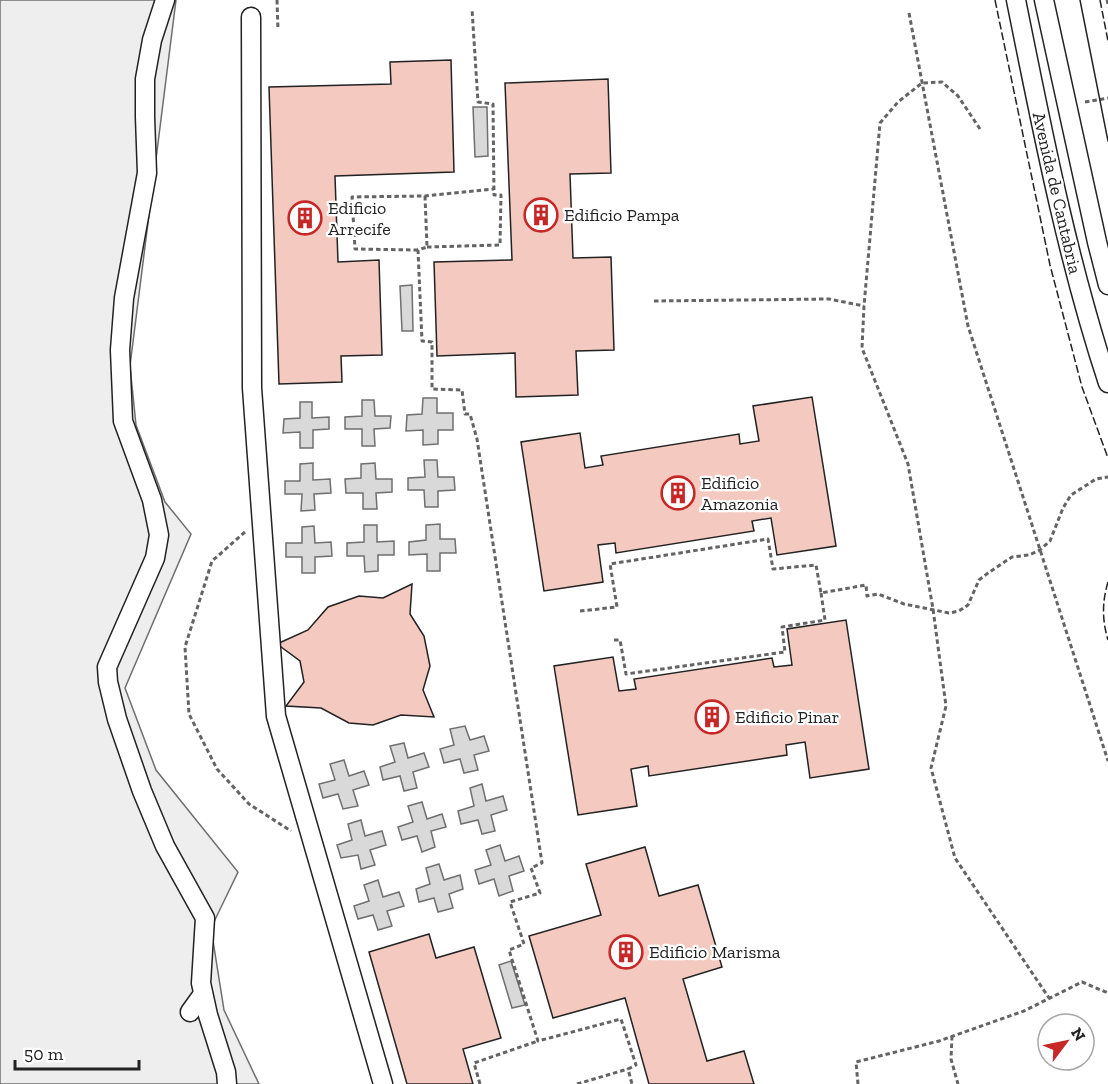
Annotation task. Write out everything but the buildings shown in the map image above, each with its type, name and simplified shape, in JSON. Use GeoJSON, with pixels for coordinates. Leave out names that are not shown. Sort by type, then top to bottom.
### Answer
{"type":"FeatureCollection","features":[{"type":"Feature","properties":{"kind":"street"},"geometry":{"type":"LineString","coordinates":[[165,0],[152,40],[145,79],[147,172],[124,298],[120,350],[123,421],[152,500],[159,535],[155,558],[107,667],[108,682],[117,719],[142,791],[165,846],[205,918],[201,983],[227,1084]]}},
{"type":"Feature","properties":{"kind":"street","name":"Avenida de Cantabria"},"geometry":{"type":"LineString","coordinates":[[1016,0],[1070,253],[1091,332],[1108,383]]}},
{"type":"Feature","properties":{"kind":"street","name":"Avenida de Cantabria"},"geometry":{"type":"LineString","coordinates":[[1044,0],[1096,242],[1108,285]]}},
{"type":"Feature","properties":{"kind":"street"},"geometry":{"type":"LineString","coordinates":[[250,17],[252,388],[276,716],[383,1084]]}},
{"type":"Feature","properties":{"kind":"street"},"geometry":{"type":"LineString","coordinates":[[190,1012],[203,994]]}},
{"type":"Feature","properties":{"kind":"path"},"geometry":{"type":"LineString","coordinates":[[277,0],[278,30]]}},
{"type":"Feature","properties":{"kind":"path"},"geometry":{"type":"LineString","coordinates":[[472,9],[478,102],[493,104],[494,189],[494,195],[501,195],[500,244],[427,247],[418,250],[354,249],[352,197],[425,196],[494,189]]}},
{"type":"Feature","properties":{"kind":"path"},"geometry":{"type":"LineString","coordinates":[[909,13],[968,326],[1108,761]]}},
{"type":"Feature","properties":{"kind":"path"},"geometry":{"type":"LineString","coordinates":[[980,129],[958,96],[942,82],[922,83],[898,102],[880,123],[862,348],[908,464],[933,609],[946,706],[931,768],[955,858],[1049,998]]}},
{"type":"Feature","properties":{"kind":"path"},"geometry":{"type":"LineString","coordinates":[[1085,102],[1108,98]]}},
{"type":"Feature","properties":{"kind":"path"},"geometry":{"type":"LineString","coordinates":[[425,196],[427,247]]}},
{"type":"Feature","properties":{"kind":"path"},"geometry":{"type":"LineString","coordinates":[[418,250],[422,341],[432,342],[432,389],[462,390],[465,414],[470,414],[477,439],[542,863],[531,868],[540,892],[510,902],[524,944],[509,950],[538,1041]]}},
{"type":"Feature","properties":{"kind":"path"},"geometry":{"type":"LineString","coordinates":[[654,301],[829,299],[864,306]]}},
{"type":"Feature","properties":{"kind":"path"},"geometry":{"type":"LineString","coordinates":[[821,593],[866,585],[867,596],[878,594],[904,604],[949,614],[959,611],[968,605],[980,580],[988,573],[1012,557],[1029,555],[1040,550],[1050,541],[1063,508],[1071,495],[1096,479],[1108,477]]}},
{"type":"Feature","properties":{"kind":"path"},"geometry":{"type":"LineString","coordinates":[[261,516],[212,561],[185,647],[189,714],[218,769],[249,804],[314,846]]}},
{"type":"Feature","properties":{"kind":"path"},"geometry":{"type":"LineString","coordinates":[[580,611],[617,607],[610,564],[768,539],[773,569],[816,565],[825,620],[782,627],[785,652],[626,674],[620,640],[614,640]]}},
{"type":"Feature","properties":{"kind":"path"},"geometry":{"type":"LineString","coordinates":[[858,1084],[856,1062],[952,1036],[1024,1011],[1082,982],[1108,993]]}},
{"type":"Feature","properties":{"kind":"path"},"geometry":{"type":"LineString","coordinates":[[480,1084],[474,1063],[538,1041],[621,1019],[636,1065],[577,1084]]}},
{"type":"Feature","properties":{"kind":"path"},"geometry":{"type":"LineString","coordinates":[[952,1036],[951,1059],[958,1084]]}},
{"type":"Feature","properties":{"kind":"path"},"geometry":{"type":"LineString","coordinates":[[628,1069],[632,1084]]}},
{"type":"Feature","properties":{"kind":"shaded area"},"geometry":{"type":"Polygon","coordinates":[[[0,0],[176,0],[130,366],[136,425],[165,502],[191,534],[125,688],[156,770],[238,872],[211,928],[224,1010],[259,1084],[0,1084],[0,0]]]}},
{"type":"Feature","properties":{"kind":"shaded area"},"geometry":{"type":"Polygon","coordinates":[[[473,107],[487,107],[488,156],[475,157],[473,107]]]}},
{"type":"Feature","properties":{"kind":"shaded area"},"geometry":{"type":"Polygon","coordinates":[[[412,285],[413,331],[402,331],[400,286],[412,285]]]}},
{"type":"Feature","properties":{"kind":"shaded area"},"geometry":{"type":"Polygon","coordinates":[[[423,398],[437,398],[437,413],[453,413],[453,430],[438,430],[438,444],[423,445],[423,430],[406,431],[407,415],[422,414],[423,398]]]}},
{"type":"Feature","properties":{"kind":"shaded area"},"geometry":{"type":"Polygon","coordinates":[[[362,400],[374,400],[375,416],[391,416],[390,428],[374,429],[375,446],[362,446],[362,429],[345,429],[345,417],[362,416],[362,400]]]}},
{"type":"Feature","properties":{"kind":"shaded area"},"geometry":{"type":"Polygon","coordinates":[[[300,402],[312,402],[312,418],[329,417],[329,429],[313,430],[313,448],[300,448],[300,432],[283,433],[284,419],[300,418],[300,402]]]}},
{"type":"Feature","properties":{"kind":"shaded area"},"geometry":{"type":"Polygon","coordinates":[[[424,460],[437,460],[438,477],[454,477],[455,490],[438,491],[438,507],[425,507],[424,490],[408,490],[408,478],[425,477],[424,460]]]}},
{"type":"Feature","properties":{"kind":"shaded area"},"geometry":{"type":"Polygon","coordinates":[[[313,463],[313,480],[330,479],[331,493],[314,494],[315,510],[301,511],[302,494],[285,494],[285,481],[300,481],[300,464],[313,463]]]}},
{"type":"Feature","properties":{"kind":"shaded area"},"geometry":{"type":"Polygon","coordinates":[[[375,463],[376,479],[392,479],[392,492],[376,493],[377,509],[363,509],[363,493],[346,493],[345,479],[361,478],[361,464],[375,463]]]}},
{"type":"Feature","properties":{"kind":"shaded area"},"geometry":{"type":"Polygon","coordinates":[[[440,524],[440,539],[455,539],[456,553],[440,553],[440,571],[427,571],[427,554],[409,555],[409,542],[426,540],[426,525],[440,524]]]}},
{"type":"Feature","properties":{"kind":"shaded area"},"geometry":{"type":"Polygon","coordinates":[[[364,525],[377,525],[377,542],[394,541],[394,555],[378,555],[378,571],[365,572],[364,556],[347,556],[347,543],[364,542],[364,525]]]}},
{"type":"Feature","properties":{"kind":"shaded area"},"geometry":{"type":"Polygon","coordinates":[[[314,526],[315,543],[331,542],[332,556],[315,557],[315,573],[302,573],[302,557],[286,557],[286,543],[302,543],[302,527],[314,526]]]}},
{"type":"Feature","properties":{"kind":"shaded area"},"geometry":{"type":"Polygon","coordinates":[[[465,726],[470,740],[484,736],[489,751],[474,755],[478,770],[464,773],[460,759],[444,763],[440,749],[454,745],[450,729],[465,726]]]}},
{"type":"Feature","properties":{"kind":"shaded area"},"geometry":{"type":"Polygon","coordinates":[[[404,743],[408,758],[424,753],[429,767],[413,772],[417,788],[404,791],[400,776],[383,780],[380,767],[395,762],[390,746],[404,743]]]}},
{"type":"Feature","properties":{"kind":"shaded area"},"geometry":{"type":"Polygon","coordinates":[[[344,760],[349,776],[364,771],[369,785],[353,790],[358,806],[343,809],[338,794],[323,798],[319,784],[335,780],[330,764],[344,760]]]}},
{"type":"Feature","properties":{"kind":"shaded area"},"geometry":{"type":"Polygon","coordinates":[[[482,784],[486,801],[503,796],[507,810],[491,815],[495,831],[482,834],[478,820],[461,824],[458,811],[474,806],[470,788],[482,784]]]}},
{"type":"Feature","properties":{"kind":"shaded area"},"geometry":{"type":"Polygon","coordinates":[[[422,802],[427,819],[442,814],[446,827],[431,831],[435,847],[422,852],[417,836],[402,840],[398,827],[413,822],[408,806],[422,802]]]}},
{"type":"Feature","properties":{"kind":"shaded area"},"geometry":{"type":"Polygon","coordinates":[[[361,820],[365,836],[382,831],[386,845],[370,850],[375,865],[361,869],[358,855],[341,858],[337,845],[352,840],[348,824],[361,820]]]}},
{"type":"Feature","properties":{"kind":"shaded area"},"geometry":{"type":"Polygon","coordinates":[[[500,845],[505,861],[519,856],[524,871],[509,876],[513,891],[499,896],[494,879],[479,884],[475,870],[491,865],[486,850],[500,845]]]}},
{"type":"Feature","properties":{"kind":"shaded area"},"geometry":{"type":"Polygon","coordinates":[[[439,864],[444,880],[460,875],[463,889],[449,894],[453,908],[438,912],[434,898],[419,902],[416,889],[430,884],[426,868],[439,864]]]}},
{"type":"Feature","properties":{"kind":"shaded area"},"geometry":{"type":"Polygon","coordinates":[[[378,880],[383,897],[399,892],[404,906],[387,911],[392,926],[378,930],[373,915],[358,919],[354,906],[369,901],[364,885],[378,880]]]}},
{"type":"Feature","properties":{"kind":"shaded area"},"geometry":{"type":"Polygon","coordinates":[[[511,961],[525,1005],[512,1008],[499,965],[511,961]]]}},
{"type":"Feature","properties":{"kind":"tram line"},"geometry":{"type":"LineString","coordinates":[[1080,0],[1108,141]]}},
{"type":"Feature","properties":{"kind":"fence"},"geometry":{"type":"LineString","coordinates":[[995,0],[1050,265],[1082,387],[1108,458]]}},
{"type":"Feature","properties":{"kind":"fence"},"geometry":{"type":"LineString","coordinates":[[1100,0],[1108,41]]}},
{"type":"Feature","properties":{"kind":"fence"},"geometry":{"type":"LineString","coordinates":[[1108,582],[1104,611],[1108,640]]}},
{"type":"Feature","properties":{"kind":"place","name":"Edificio Pampa"},"geometry":{"type":"Point","coordinates":[541,215]}},
{"type":"Feature","properties":{"kind":"place","name":"Edificio Arrecife"},"geometry":{"type":"Point","coordinates":[305,218]}},
{"type":"Feature","properties":{"kind":"place","name":"Edificio Amazonia"},"geometry":{"type":"Point","coordinates":[678,493]}},
{"type":"Feature","properties":{"kind":"place","name":"Edificio Pinar"},"geometry":{"type":"Point","coordinates":[712,717]}},
{"type":"Feature","properties":{"kind":"place","name":"Edificio Marisma"},"geometry":{"type":"Point","coordinates":[626,952]}}]}
